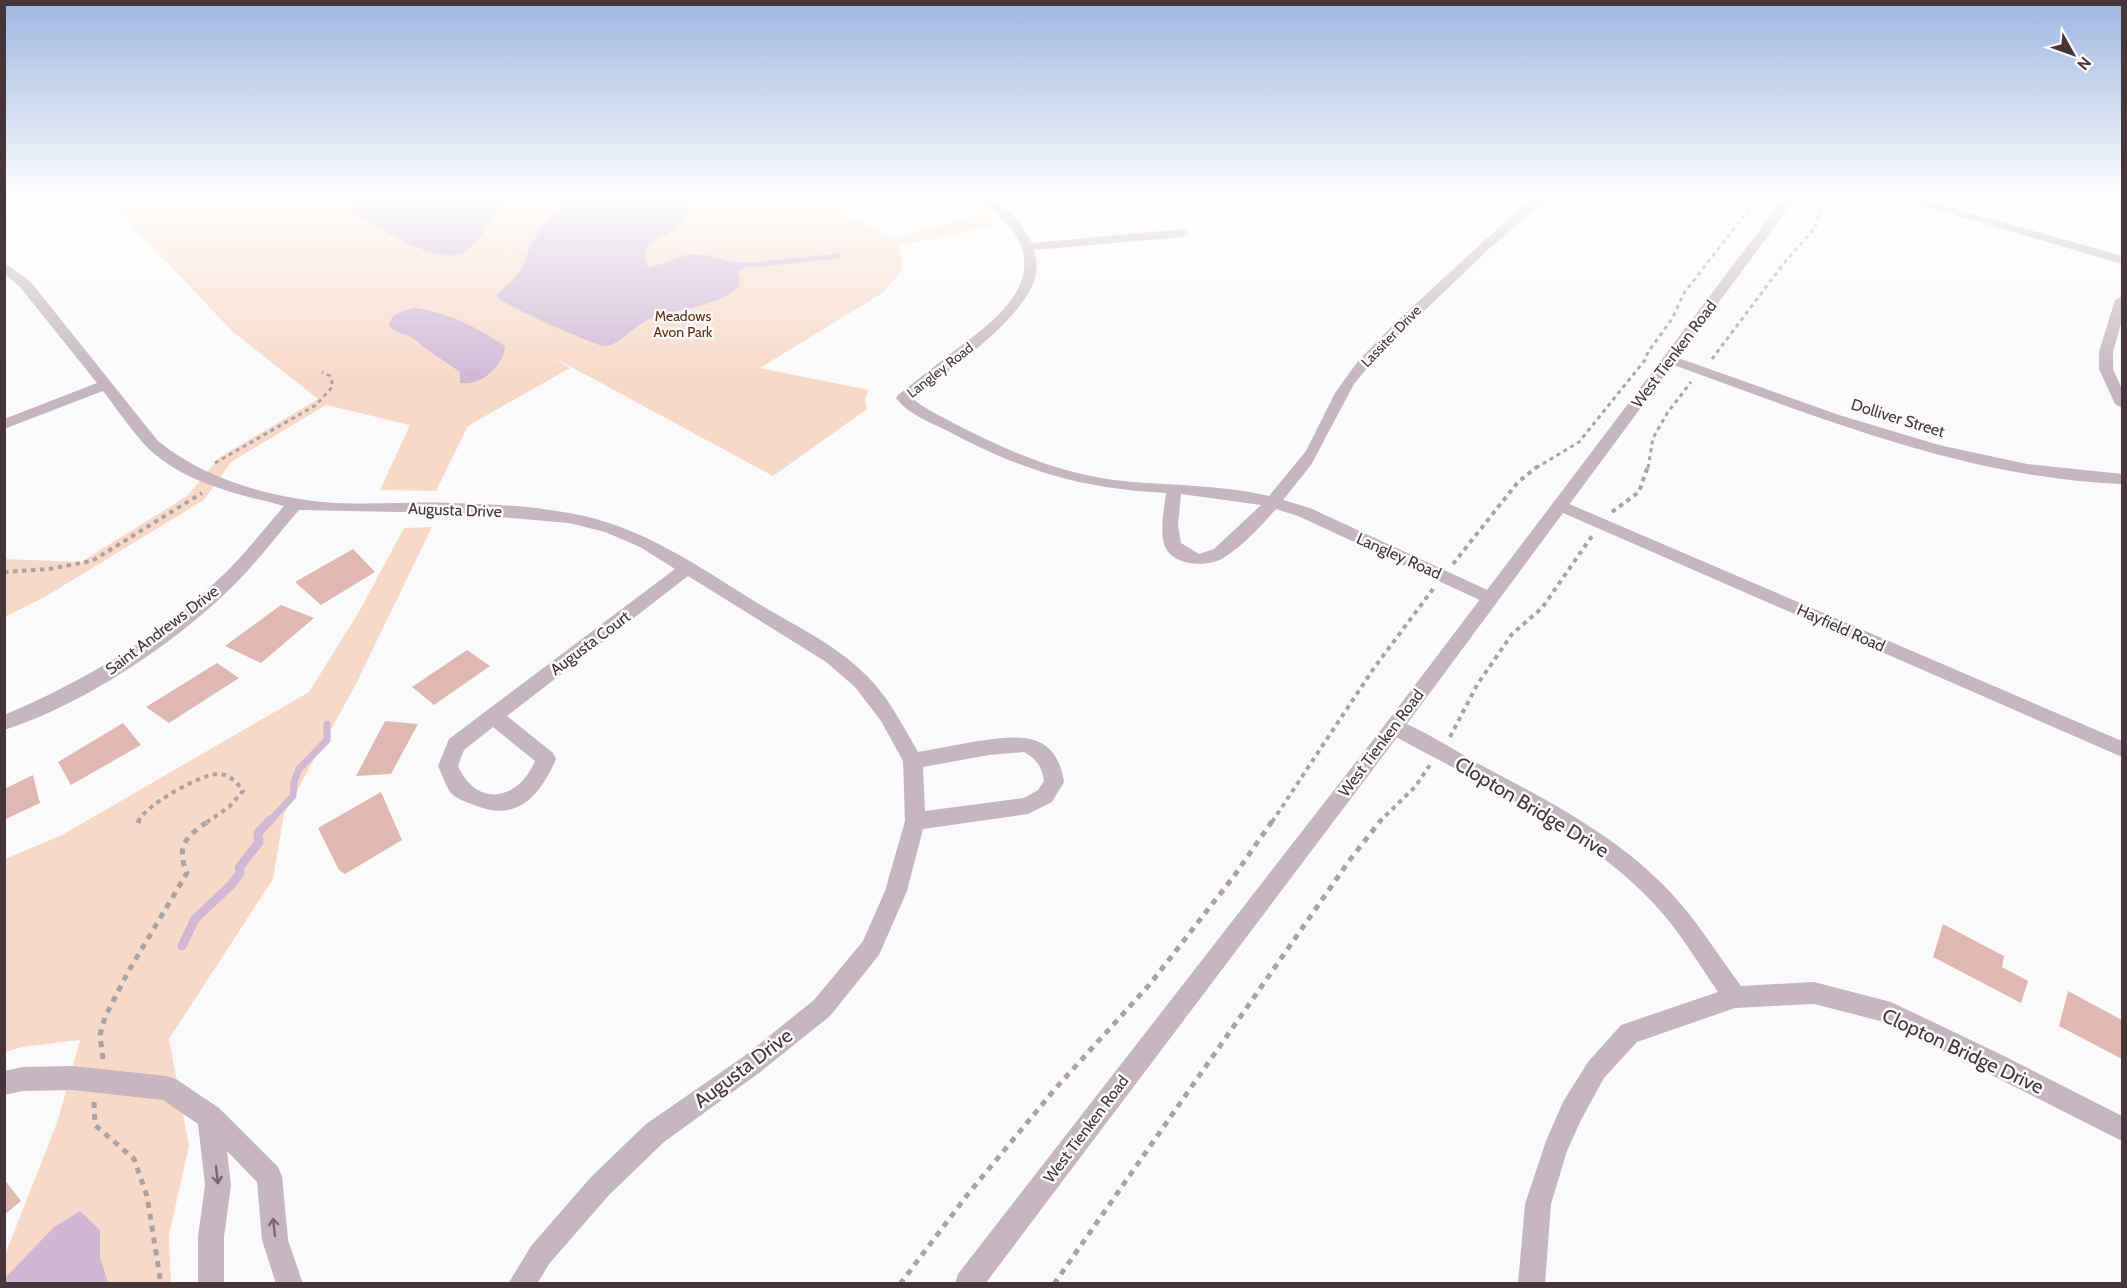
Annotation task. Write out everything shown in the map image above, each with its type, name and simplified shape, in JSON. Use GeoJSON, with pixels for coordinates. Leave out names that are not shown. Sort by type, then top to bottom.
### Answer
{"type":"FeatureCollection","features":[{"type":"Feature","properties":{"kind":"street","name":"Langley Road"},"geometry":{"type":"LineString","coordinates":[[1032,258],[1028,283],[1012,309],[989,333],[903,398],[915,408],[967,435],[1066,477],[1102,484],[1215,492],[1274,502],[1304,512],[1490,598]]}},
{"type":"Feature","properties":{"kind":"street","name":"Lassiter Drive"},"geometry":{"type":"LineString","coordinates":[[1274,502],[1312,454],[1353,376],[1403,322],[1471,258]]}},
{"type":"Feature","properties":{"kind":"street","name":"West Tienken Road"},"geometry":{"type":"LineString","coordinates":[[968,1284],[1394,727],[1745,258]]}},
{"type":"Feature","properties":{"kind":"street","name":"Augusta Drive"},"geometry":{"type":"LineString","coordinates":[[4,267],[25,284],[153,444],[171,460],[210,479],[295,504],[342,507],[453,508],[569,518],[609,527],[646,543],[832,657],[862,682],[888,716],[913,761],[915,821],[896,891],[871,948],[822,1008],[751,1065],[655,1132],[600,1186],[540,1255],[521,1284]]}},
{"type":"Feature","properties":{"kind":"street"},"geometry":{"type":"LineString","coordinates":[[2122,300],[2108,342],[2106,369],[2122,404]]}},
{"type":"Feature","properties":{"kind":"street","name":"Dolliver Street"},"geometry":{"type":"LineString","coordinates":[[1670,359],[1868,429],[1934,449],[2028,469],[2122,479]]}},
{"type":"Feature","properties":{"kind":"street"},"geometry":{"type":"LineString","coordinates":[[4,425],[105,385]]}},
{"type":"Feature","properties":{"kind":"street"},"geometry":{"type":"LineString","coordinates":[[1174,489],[1170,525],[1173,546],[1191,559],[1210,558],[1274,502]]}},
{"type":"Feature","properties":{"kind":"street","name":"Saint Andrews Drive"},"geometry":{"type":"LineString","coordinates":[[4,723],[47,705],[128,661],[230,579],[295,504]]}},
{"type":"Feature","properties":{"kind":"street","name":"Hayfield Road"},"geometry":{"type":"LineString","coordinates":[[1560,506],[2122,749]]}},
{"type":"Feature","properties":{"kind":"street","name":"Augusta Court"},"geometry":{"type":"LineString","coordinates":[[493,716],[546,759],[540,777],[527,792],[508,802],[488,803],[459,788],[448,766],[456,745],[493,716],[686,569]]}},
{"type":"Feature","properties":{"kind":"street","name":"Clopton Bridge Drive"},"geometry":{"type":"LineString","coordinates":[[1394,727],[1545,810],[1613,855],[1660,896],[1735,997],[1814,993],[1891,1013],[2122,1129]]}},
{"type":"Feature","properties":{"kind":"street"},"geometry":{"type":"LineString","coordinates":[[913,761],[1023,743],[1043,753],[1052,767],[1054,782],[1045,796],[1028,806],[915,821]]}},
{"type":"Feature","properties":{"kind":"street"},"geometry":{"type":"LineString","coordinates":[[1531,1284],[1538,1203],[1555,1150],[1572,1111],[1596,1070],[1629,1034],[1735,997]]}},
{"type":"Feature","properties":{"kind":"street"},"geometry":{"type":"LineString","coordinates":[[4,1083],[23,1079],[101,1080],[167,1088],[210,1117],[269,1176],[275,1240],[290,1284]]}},
{"type":"Feature","properties":{"kind":"street"},"geometry":{"type":"LineString","coordinates":[[210,1117],[218,1185],[211,1236],[211,1284]]}},
{"type":"Feature","properties":{"kind":"path"},"geometry":{"type":"LineString","coordinates":[[900,1284],[975,1185],[1055,1089],[1150,984],[1234,876],[1304,776],[1374,668],[1443,576],[1530,470],[1579,442],[1645,360],[1672,319],[1684,292],[1711,258]]}},
{"type":"Feature","properties":{"kind":"path"},"geometry":{"type":"LineString","coordinates":[[4,572],[49,569],[92,561],[202,494],[210,479],[209,467],[316,405],[333,386],[330,376],[322,372]]}},
{"type":"Feature","properties":{"kind":"path"},"geometry":{"type":"LineString","coordinates":[[138,823],[141,814],[204,777],[217,774],[230,777],[240,784],[243,791],[225,810],[191,835],[184,844],[181,854],[187,873],[128,972],[105,1017],[100,1035],[104,1061],[94,1103],[95,1125],[134,1159],[147,1196],[161,1284]]}},
{"type":"Feature","properties":{"kind":"green space","name":"Meadows Avon Park"},"geometry":{"type":"Polygon","coordinates":[[[163,258],[901,258],[903,269],[884,292],[760,368],[869,390],[865,398],[867,409],[773,476],[553,357],[570,368],[468,426],[436,491],[380,490],[410,425],[326,405],[231,462],[204,500],[43,598],[5,617],[5,559],[81,562],[187,496],[220,457],[318,399],[232,331],[163,258]]]}},
{"type":"Feature","properties":{"kind":"green space"},"geometry":{"type":"Polygon","coordinates":[[[432,527],[354,688],[284,814],[273,879],[169,1039],[189,1146],[169,1235],[171,1283],[5,1283],[5,1255],[58,1120],[80,1040],[22,1047],[5,1052],[5,859],[62,835],[309,692],[360,610],[404,528],[432,527]]]}},
{"type":"Feature","properties":{"kind":"shaded area"},"geometry":{"type":"Polygon","coordinates":[[[526,258],[645,258],[648,268],[678,258],[718,258],[732,262],[750,262],[752,265],[738,271],[740,285],[733,292],[712,302],[652,318],[617,342],[605,346],[551,325],[498,298],[497,294],[513,280],[523,267],[526,258]]]}},
{"type":"Feature","properties":{"kind":"shaded area"},"geometry":{"type":"Polygon","coordinates":[[[415,308],[452,317],[505,346],[496,368],[475,382],[460,383],[460,372],[415,339],[389,326],[395,315],[415,308]]]}},
{"type":"Feature","properties":{"kind":"shaded area"},"geometry":{"type":"Polygon","coordinates":[[[80,1211],[100,1230],[100,1257],[108,1283],[5,1283],[5,1278],[54,1227],[80,1211]]]}},
{"type":"Feature","properties":{"kind":"building"},"geometry":{"type":"Polygon","coordinates":[[[353,549],[375,572],[321,605],[295,582],[353,549]]]}},
{"type":"Feature","properties":{"kind":"building"},"geometry":{"type":"Polygon","coordinates":[[[281,605],[314,618],[261,663],[225,646],[281,605]]]}},
{"type":"Feature","properties":{"kind":"building"},"geometry":{"type":"Polygon","coordinates":[[[467,650],[490,666],[434,705],[412,687],[467,650]]]}},
{"type":"Feature","properties":{"kind":"building"},"geometry":{"type":"Polygon","coordinates":[[[217,663],[239,678],[169,723],[146,707],[217,663]]]}},
{"type":"Feature","properties":{"kind":"building"},"geometry":{"type":"Polygon","coordinates":[[[385,721],[418,724],[391,774],[356,776],[385,721]]]}},
{"type":"Feature","properties":{"kind":"building"},"geometry":{"type":"Polygon","coordinates":[[[123,723],[141,745],[71,785],[58,762],[123,723]]]}},
{"type":"Feature","properties":{"kind":"building"},"geometry":{"type":"Polygon","coordinates":[[[33,775],[40,803],[4,820],[4,789],[33,775]]]}},
{"type":"Feature","properties":{"kind":"building"},"geometry":{"type":"Polygon","coordinates":[[[381,792],[402,840],[345,874],[339,870],[318,828],[381,792]]]}},
{"type":"Feature","properties":{"kind":"building"},"geometry":{"type":"Polygon","coordinates":[[[1943,924],[2004,956],[2002,967],[2028,981],[2021,1003],[1933,957],[1943,924]]]}},
{"type":"Feature","properties":{"kind":"building"},"geometry":{"type":"Polygon","coordinates":[[[2068,991],[2122,1020],[2122,1059],[2059,1026],[2068,991]]]}},
{"type":"Feature","properties":{"kind":"building"},"geometry":{"type":"Polygon","coordinates":[[[4,1179],[21,1201],[4,1215],[4,1179]]]}},
{"type":"Feature","properties":{"kind":"waterway"},"geometry":{"type":"LineString","coordinates":[[752,265],[818,258]]}},
{"type":"Feature","properties":{"kind":"waterway"},"geometry":{"type":"LineString","coordinates":[[269,822],[293,796],[294,782],[299,769],[327,740],[327,724]]}},
{"type":"Feature","properties":{"kind":"waterway"},"geometry":{"type":"LineString","coordinates":[[182,946],[195,919],[232,884],[240,873],[239,868],[259,842],[258,833],[270,820]]}}]}
